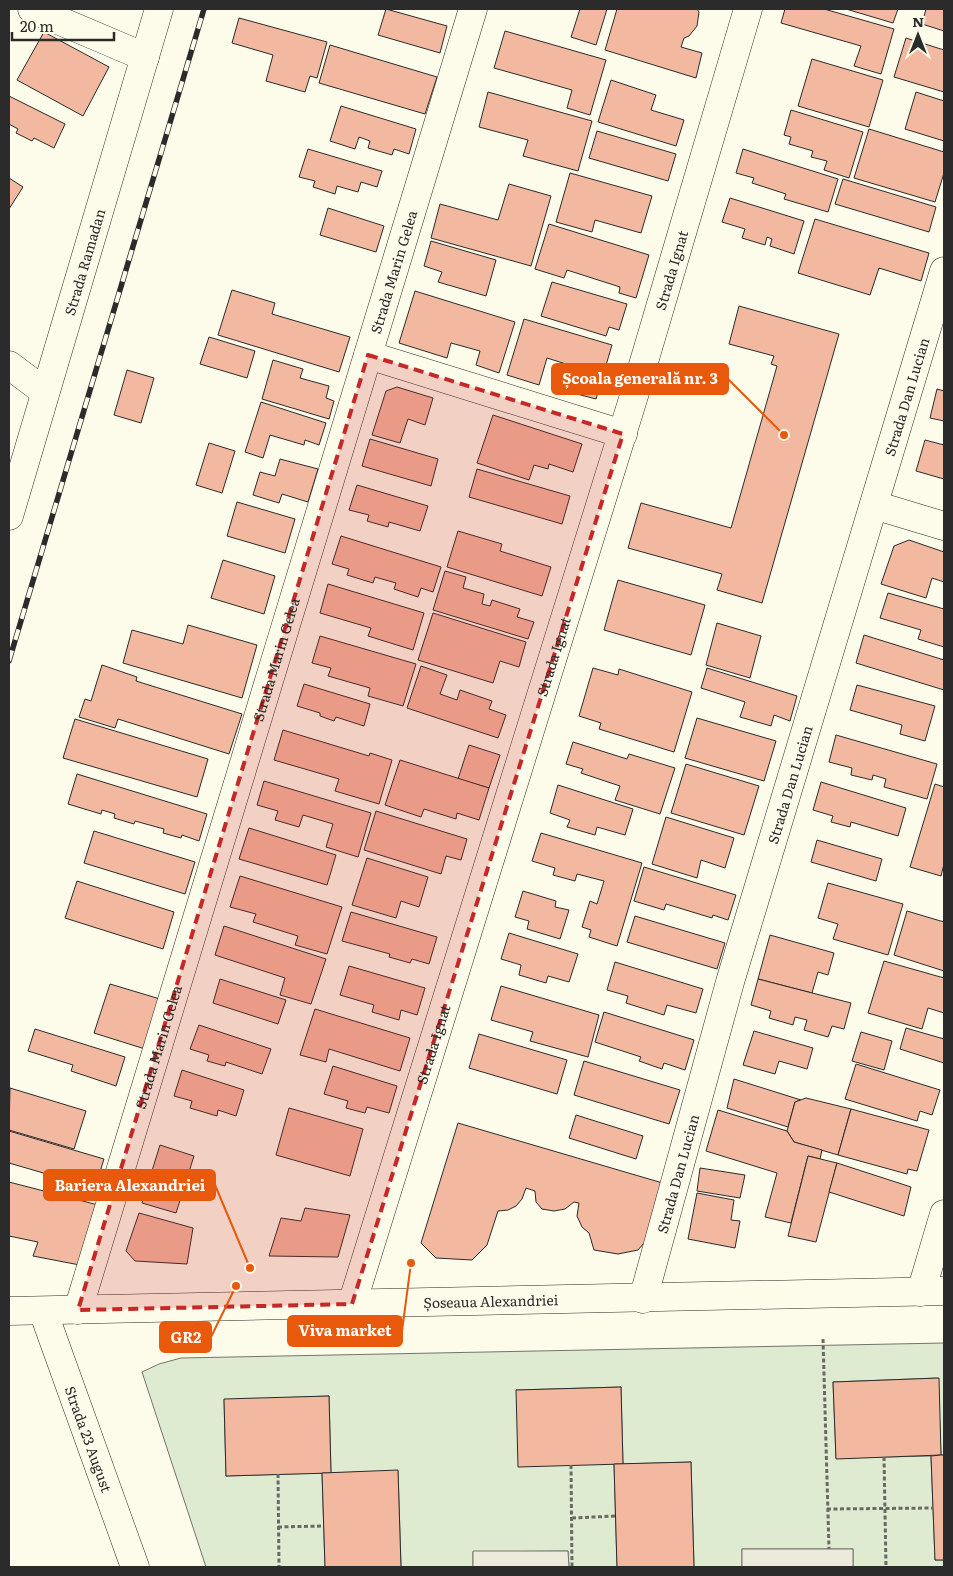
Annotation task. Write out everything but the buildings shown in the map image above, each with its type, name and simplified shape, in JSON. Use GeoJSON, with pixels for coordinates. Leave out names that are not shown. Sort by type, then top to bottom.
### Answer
{"type":"FeatureCollection","features":[{"type":"Feature","properties":{"kind":"street"},"geometry":{"type":"LineString","coordinates":[[32,9],[145,57]]}},
{"type":"Feature","properties":{"kind":"street","name":"Strada Ramadan"},"geometry":{"type":"LineString","coordinates":[[9,516],[159,9]]}},
{"type":"Feature","properties":{"kind":"street","name":"Strada Marin Gelea"},"geometry":{"type":"LineString","coordinates":[[78,1310],[473,9]]}},
{"type":"Feature","properties":{"kind":"street","name":"Strada Ignat"},"geometry":{"type":"LineString","coordinates":[[352,1304],[622,434],[748,9]]}},
{"type":"Feature","properties":{"kind":"street","name":"Strada Dan Lucian"},"geometry":{"type":"LineString","coordinates":[[643,1299],[730,982],[944,271]]}},
{"type":"Feature","properties":{"kind":"street"},"geometry":{"type":"LineString","coordinates":[[368,354],[622,434]]}},
{"type":"Feature","properties":{"kind":"street"},"geometry":{"type":"LineString","coordinates":[[9,365],[45,392]]}},
{"type":"Feature","properties":{"kind":"street"},"geometry":{"type":"LineString","coordinates":[[874,505],[944,526]]}},
{"type":"Feature","properties":{"kind":"street"},"geometry":{"type":"LineString","coordinates":[[933,1292],[944,1214]]}},
{"type":"Feature","properties":{"kind":"street","name":"Șoseaua Alexandriei"},"geometry":{"type":"LineString","coordinates":[[9,1311],[933,1292]]}},
{"type":"Feature","properties":{"kind":"street","name":"Strada 23 August"},"geometry":{"type":"LineString","coordinates":[[43,1311],[135,1567]]}},
{"type":"Feature","properties":{"kind":"path"},"geometry":{"type":"LineString","coordinates":[[823,1339],[829,1549]]}},
{"type":"Feature","properties":{"kind":"path"},"geometry":{"type":"LineString","coordinates":[[884,1457],[886,1567]]}},
{"type":"Feature","properties":{"kind":"path"},"geometry":{"type":"LineString","coordinates":[[571,1465],[572,1567]]}},
{"type":"Feature","properties":{"kind":"path"},"geometry":{"type":"LineString","coordinates":[[278,1474],[279,1567]]}},
{"type":"Feature","properties":{"kind":"path"},"geometry":{"type":"LineString","coordinates":[[827,1509],[933,1508]]}},
{"type":"Feature","properties":{"kind":"path"},"geometry":{"type":"LineString","coordinates":[[572,1518],[616,1516]]}},
{"type":"Feature","properties":{"kind":"path"},"geometry":{"type":"LineString","coordinates":[[278,1527],[323,1526]]}},
{"type":"Feature","properties":{"kind":"highlighted area"},"geometry":{"type":"Polygon","coordinates":[[[368,355],[623,434],[352,1304],[78,1310],[368,355]]]}},
{"type":"Feature","properties":{"kind":"green space"},"geometry":{"type":"Polygon","coordinates":[[[944,1343],[944,1455],[941,1455],[938,1378],[833,1382],[836,1458],[931,1456],[935,1560],[944,1560],[944,1567],[853,1567],[853,1549],[742,1549],[742,1567],[669,1567],[694,1566],[691,1462],[623,1464],[621,1387],[516,1390],[614,1464],[617,1567],[569,1567],[568,1551],[473,1552],[473,1567],[401,1567],[398,1471],[331,1473],[329,1396],[224,1400],[226,1476],[322,1473],[325,1567],[206,1567],[142,1372],[159,1364],[181,1358],[944,1343]]]}},
{"type":"Feature","properties":{"kind":"shaded area"},"geometry":{"type":"Polygon","coordinates":[[[742,1549],[853,1549],[853,1567],[742,1567],[742,1549]]]}},
{"type":"Feature","properties":{"kind":"shaded area"},"geometry":{"type":"Polygon","coordinates":[[[473,1551],[568,1551],[569,1567],[473,1567],[473,1551]]]}},
{"type":"Feature","properties":{"kind":"railway"},"geometry":{"type":"LineString","coordinates":[[9,661],[204,9]]}},
{"type":"Feature","properties":{"kind":"place","name":"Școala generală nr. 3"},"geometry":{"type":"Point","coordinates":[784,435]}},
{"type":"Feature","properties":{"kind":"place","name":"Viva market"},"geometry":{"type":"Point","coordinates":[411,1263]}},
{"type":"Feature","properties":{"kind":"place","name":"Bariera Alexandriei"},"geometry":{"type":"Point","coordinates":[250,1268]}},
{"type":"Feature","properties":{"kind":"place","name":"GR2"},"geometry":{"type":"Point","coordinates":[236,1286]}}]}
